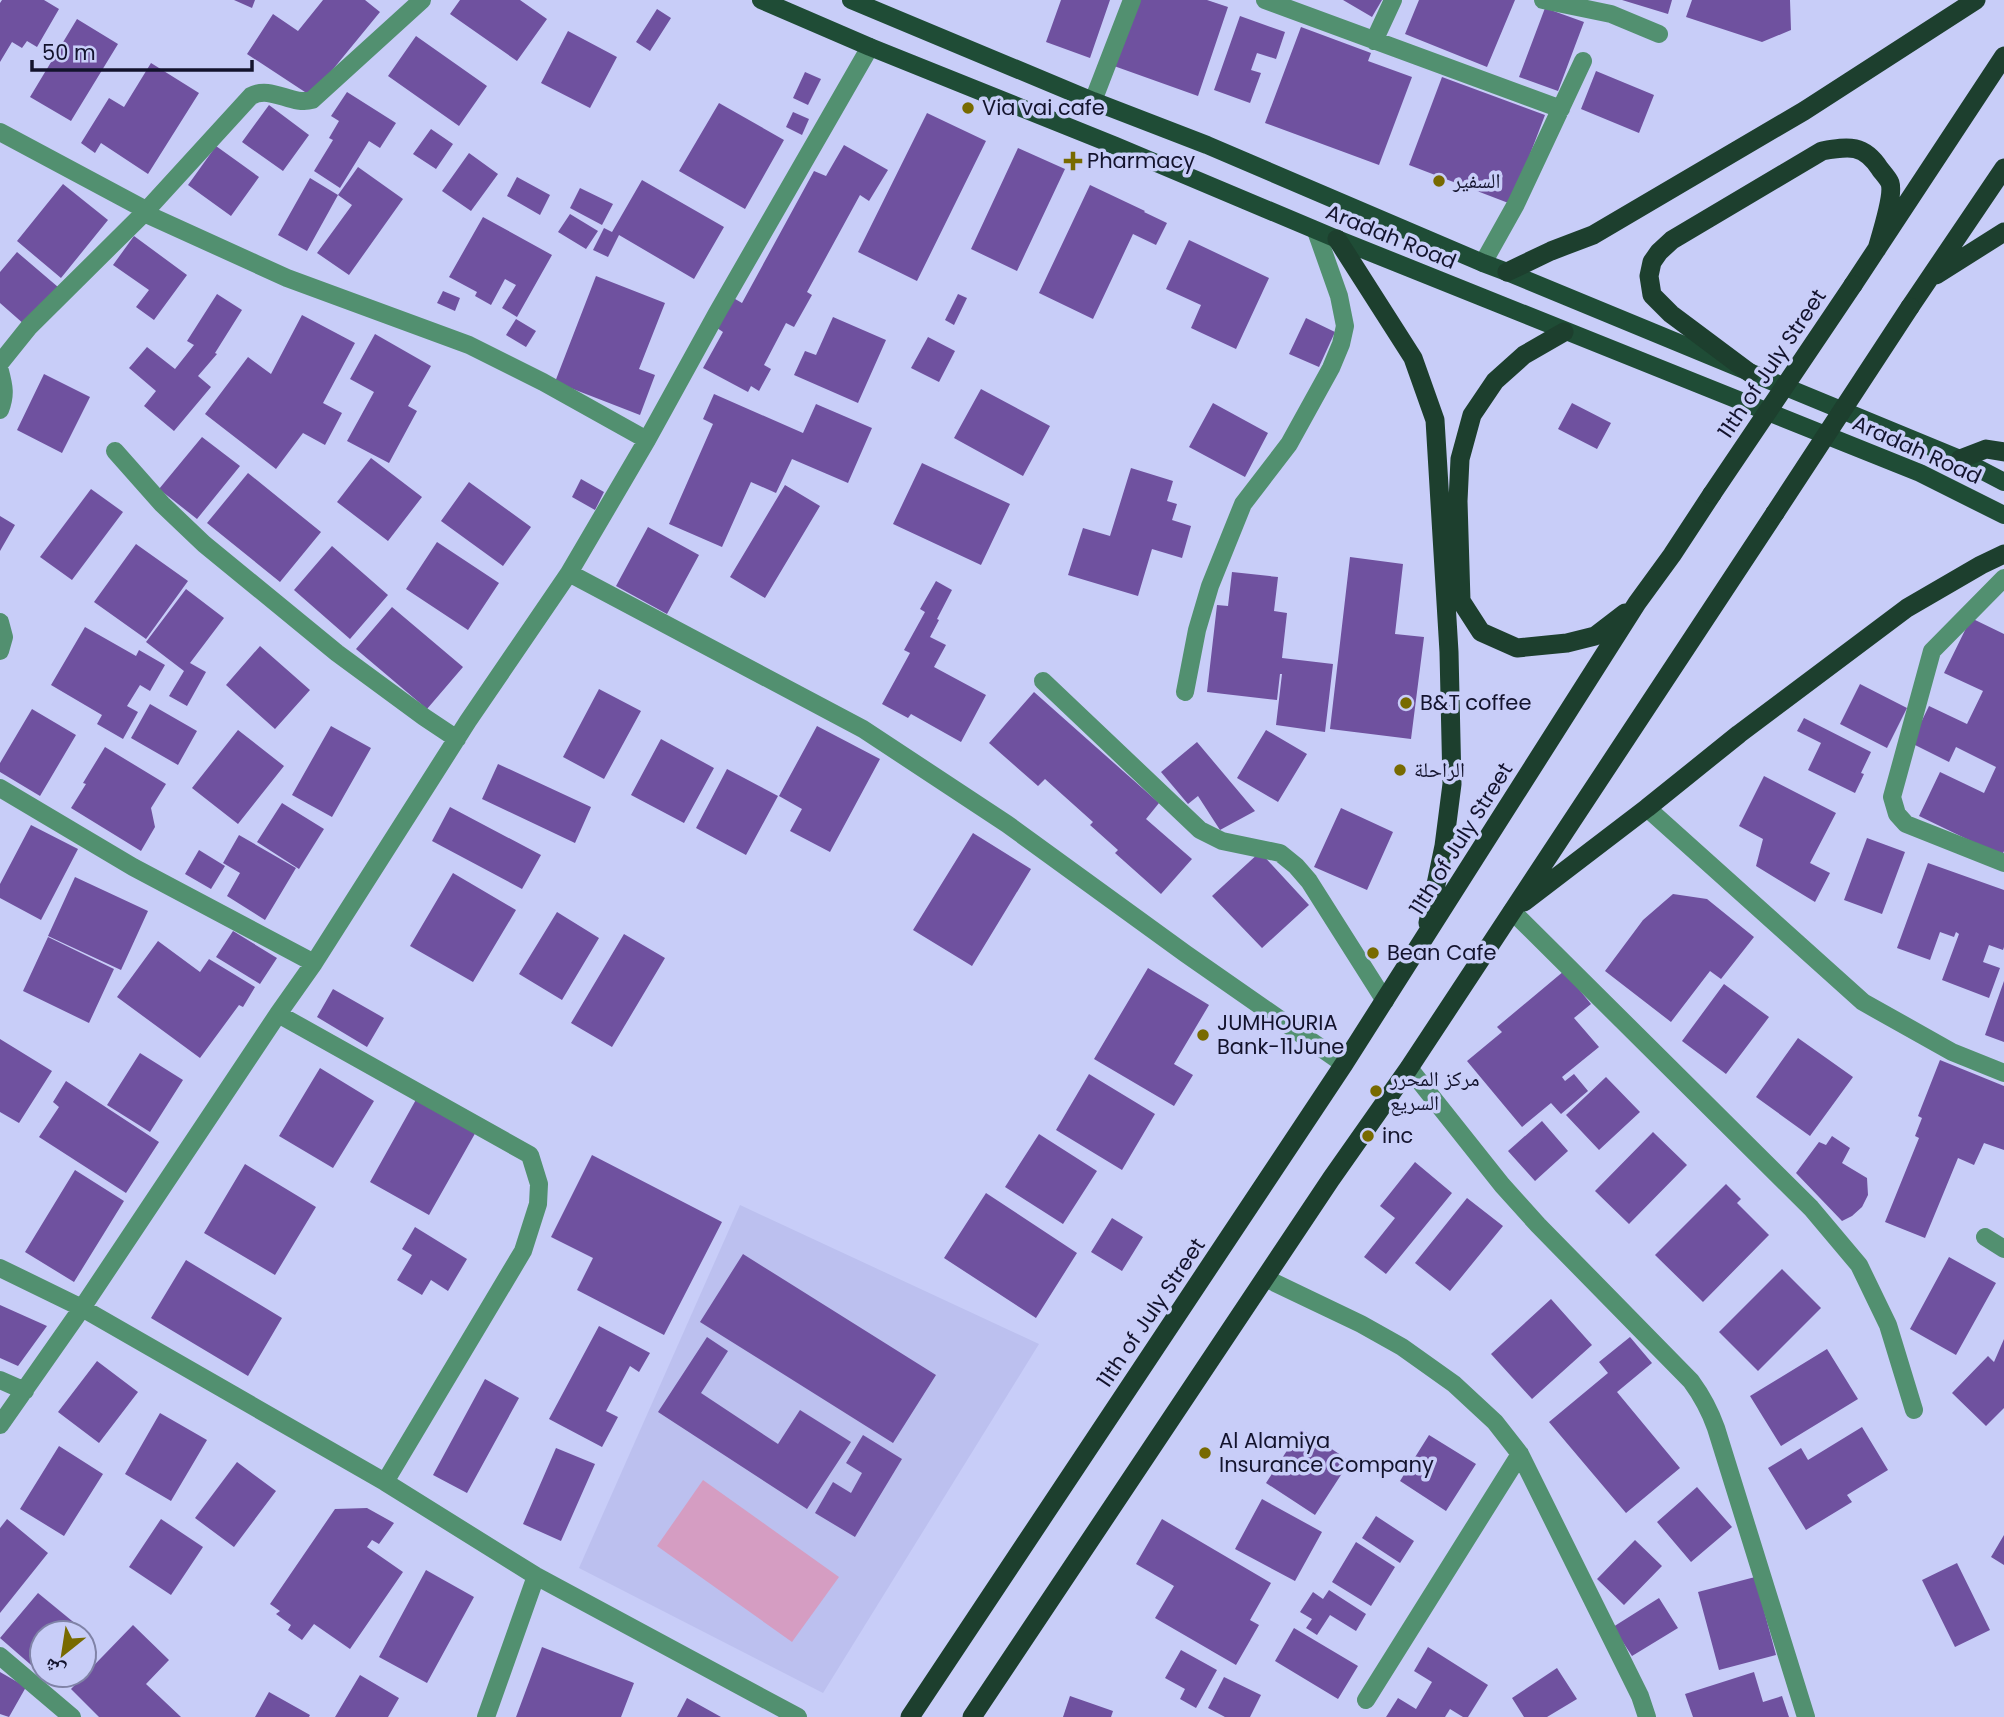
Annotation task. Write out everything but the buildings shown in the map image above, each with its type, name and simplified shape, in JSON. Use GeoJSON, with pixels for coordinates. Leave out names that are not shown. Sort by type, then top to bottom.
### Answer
{"type":"FeatureCollection","features":[{"type":"Feature","properties":{"kind":"highway"},"geometry":{"type":"LineString","coordinates":[[1507,272],[1593,234],[1804,111],[1976,0]]}},
{"type":"Feature","properties":{"kind":"highway","name":"11th of July Street"},"geometry":{"type":"LineString","coordinates":[[911,1717],[1344,1064],[1637,603],[1672,555],[2004,56]]}},
{"type":"Feature","properties":{"kind":"highway"},"geometry":{"type":"LineString","coordinates":[[1750,373],[1671,314],[1652,295],[1649,276],[1652,262],[1659,252],[1672,240],[1822,151],[1845,147],[1860,149],[1874,159],[1890,184],[1888,207],[1877,249]]}},
{"type":"Feature","properties":{"kind":"highway"},"geometry":{"type":"LineString","coordinates":[[972,1717],[1331,1179],[1409,1068],[2004,168]]}},
{"type":"Feature","properties":{"kind":"highway"},"geometry":{"type":"LineString","coordinates":[[1929,279],[2004,232]]}},
{"type":"Feature","properties":{"kind":"highway"},"geometry":{"type":"LineString","coordinates":[[1337,239],[1413,358],[1435,421],[1449,652],[1452,784],[1444,846],[1425,938]]}},
{"type":"Feature","properties":{"kind":"highway"},"geometry":{"type":"LineString","coordinates":[[1564,332],[1524,355],[1495,381],[1472,415],[1460,459],[1458,501],[1461,600],[1481,632],[1517,648],[1567,643],[1595,636],[1637,603]]}},
{"type":"Feature","properties":{"kind":"highway"},"geometry":{"type":"LineString","coordinates":[[1960,459],[1986,449],[2004,452]]}},
{"type":"Feature","properties":{"kind":"highway"},"geometry":{"type":"LineString","coordinates":[[1512,911],[1896,616],[2004,554]]}},
{"type":"Feature","properties":{"kind":"main road","name":"Aradah Road"},"geometry":{"type":"LineString","coordinates":[[761,0],[1316,231],[1920,473],[2004,515]]}},
{"type":"Feature","properties":{"kind":"main road","name":"Aradah Road"},"geometry":{"type":"LineString","coordinates":[[851,0],[887,7],[1093,101],[1207,145],[1483,263],[1960,459],[2004,482]]}},
{"type":"Feature","properties":{"kind":"street"},"geometry":{"type":"LineString","coordinates":[[0,363],[29,327],[144,213],[251,96],[266,92],[302,101],[312,100],[422,0]]}},
{"type":"Feature","properties":{"kind":"street"},"geometry":{"type":"LineString","coordinates":[[1093,101],[1132,0]]}},
{"type":"Feature","properties":{"kind":"street"},"geometry":{"type":"LineString","coordinates":[[1265,0],[1561,109]]}},
{"type":"Feature","properties":{"kind":"street"},"geometry":{"type":"LineString","coordinates":[[1374,41],[1393,0]]}},
{"type":"Feature","properties":{"kind":"street"},"geometry":{"type":"LineString","coordinates":[[1543,0],[1611,13],[1659,34]]}},
{"type":"Feature","properties":{"kind":"street"},"geometry":{"type":"LineString","coordinates":[[0,1425],[314,963],[457,739],[569,573],[870,47]]}},
{"type":"Feature","properties":{"kind":"street"},"geometry":{"type":"LineString","coordinates":[[1483,263],[1516,204],[1583,61]]}},
{"type":"Feature","properties":{"kind":"street"},"geometry":{"type":"LineString","coordinates":[[0,132],[144,209],[144,213],[287,278],[469,345],[544,382],[647,440]]}},
{"type":"Feature","properties":{"kind":"street"},"geometry":{"type":"LineString","coordinates":[[1185,692],[1197,630],[1210,586],[1244,504],[1289,444],[1331,368],[1341,344],[1345,326],[1339,296],[1316,231]]}},
{"type":"Feature","properties":{"kind":"street"},"geometry":{"type":"LineString","coordinates":[[0,371],[5,390],[0,410]]}},
{"type":"Feature","properties":{"kind":"street"},"geometry":{"type":"LineString","coordinates":[[115,451],[162,504],[204,544],[337,653],[424,718],[457,739]]}},
{"type":"Feature","properties":{"kind":"street"},"geometry":{"type":"LineString","coordinates":[[1981,565],[2004,576],[1931,651],[1892,797],[1897,814],[1906,824],[2004,863]]}},
{"type":"Feature","properties":{"kind":"street"},"geometry":{"type":"LineString","coordinates":[[569,573],[863,729],[1007,824],[1344,1064]]}},
{"type":"Feature","properties":{"kind":"street"},"geometry":{"type":"LineString","coordinates":[[0,622],[4,637],[0,651]]}},
{"type":"Feature","properties":{"kind":"street"},"geometry":{"type":"LineString","coordinates":[[1043,681],[1199,830],[1222,841],[1280,853],[1296,866],[1309,881],[1385,1001]]}},
{"type":"Feature","properties":{"kind":"street"},"geometry":{"type":"LineString","coordinates":[[0,788],[133,867],[314,963]]}},
{"type":"Feature","properties":{"kind":"street"},"geometry":{"type":"LineString","coordinates":[[1647,808],[1863,1002],[1952,1052],[2004,1073]]}},
{"type":"Feature","properties":{"kind":"street"},"geometry":{"type":"LineString","coordinates":[[1512,911],[1811,1208],[1859,1265],[1888,1325],[1914,1410]]}},
{"type":"Feature","properties":{"kind":"street"},"geometry":{"type":"LineString","coordinates":[[278,1014],[530,1155],[539,1184],[538,1204],[523,1251],[386,1482]]}},
{"type":"Feature","properties":{"kind":"street"},"geometry":{"type":"LineString","coordinates":[[1409,1068],[1502,1185],[1691,1381],[1699,1393],[1713,1420],[1805,1717]]}},
{"type":"Feature","properties":{"kind":"street"},"geometry":{"type":"LineString","coordinates":[[1985,1237],[2004,1249]]}},
{"type":"Feature","properties":{"kind":"street"},"geometry":{"type":"LineString","coordinates":[[0,1268],[82,1308],[386,1482],[536,1576],[798,1717]]}},
{"type":"Feature","properties":{"kind":"street"},"geometry":{"type":"LineString","coordinates":[[1265,1278],[1402,1347],[1465,1393],[1495,1422],[1520,1454],[1640,1696],[1647,1717]]}},
{"type":"Feature","properties":{"kind":"street"},"geometry":{"type":"LineString","coordinates":[[0,1380],[25,1391]]}},
{"type":"Feature","properties":{"kind":"street"},"geometry":{"type":"LineString","coordinates":[[1366,1700],[1520,1454]]}},
{"type":"Feature","properties":{"kind":"street"},"geometry":{"type":"LineString","coordinates":[[486,1717],[536,1576]]}},
{"type":"Feature","properties":{"kind":"street"},"geometry":{"type":"LineString","coordinates":[[0,1656],[72,1717]]}},
{"type":"Feature","properties":{"kind":"shaded area"},"geometry":{"type":"Polygon","coordinates":[[[740,1205],[1039,1344],[823,1693],[579,1568],[740,1205]]]}},
{"type":"Feature","properties":{"kind":"shaded area"},"geometry":{"type":"Polygon","coordinates":[[[703,1480],[839,1577],[792,1642],[657,1546],[703,1480]]]}},
{"type":"Feature","properties":{"kind":"place","name":"Via vai cafe"},"geometry":{"type":"Point","coordinates":[968,108]}},
{"type":"Feature","properties":{"kind":"place","name":"Pharmacy"},"geometry":{"type":"Point","coordinates":[1073,161]}},
{"type":"Feature","properties":{"kind":"place","name":"السفير"},"geometry":{"type":"Point","coordinates":[1439,181]}},
{"type":"Feature","properties":{"kind":"place","name":"B&T coffee"},"geometry":{"type":"Point","coordinates":[1406,703]}},
{"type":"Feature","properties":{"kind":"place","name":"الراحلة"},"geometry":{"type":"Point","coordinates":[1400,770]}},
{"type":"Feature","properties":{"kind":"place","name":"Bean Cafe"},"geometry":{"type":"Point","coordinates":[1373,953]}},
{"type":"Feature","properties":{"kind":"place","name":"JUMHOURIA Bank-11June"},"geometry":{"type":"Point","coordinates":[1203,1035]}},
{"type":"Feature","properties":{"kind":"place","name":"مركز المحرر السريع"},"geometry":{"type":"Point","coordinates":[1376,1091]}},
{"type":"Feature","properties":{"kind":"place","name":"inc"},"geometry":{"type":"Point","coordinates":[1368,1136]}},
{"type":"Feature","properties":{"kind":"place","name":"Al Alamiya Insurance Company"},"geometry":{"type":"Point","coordinates":[1205,1453]}}]}
